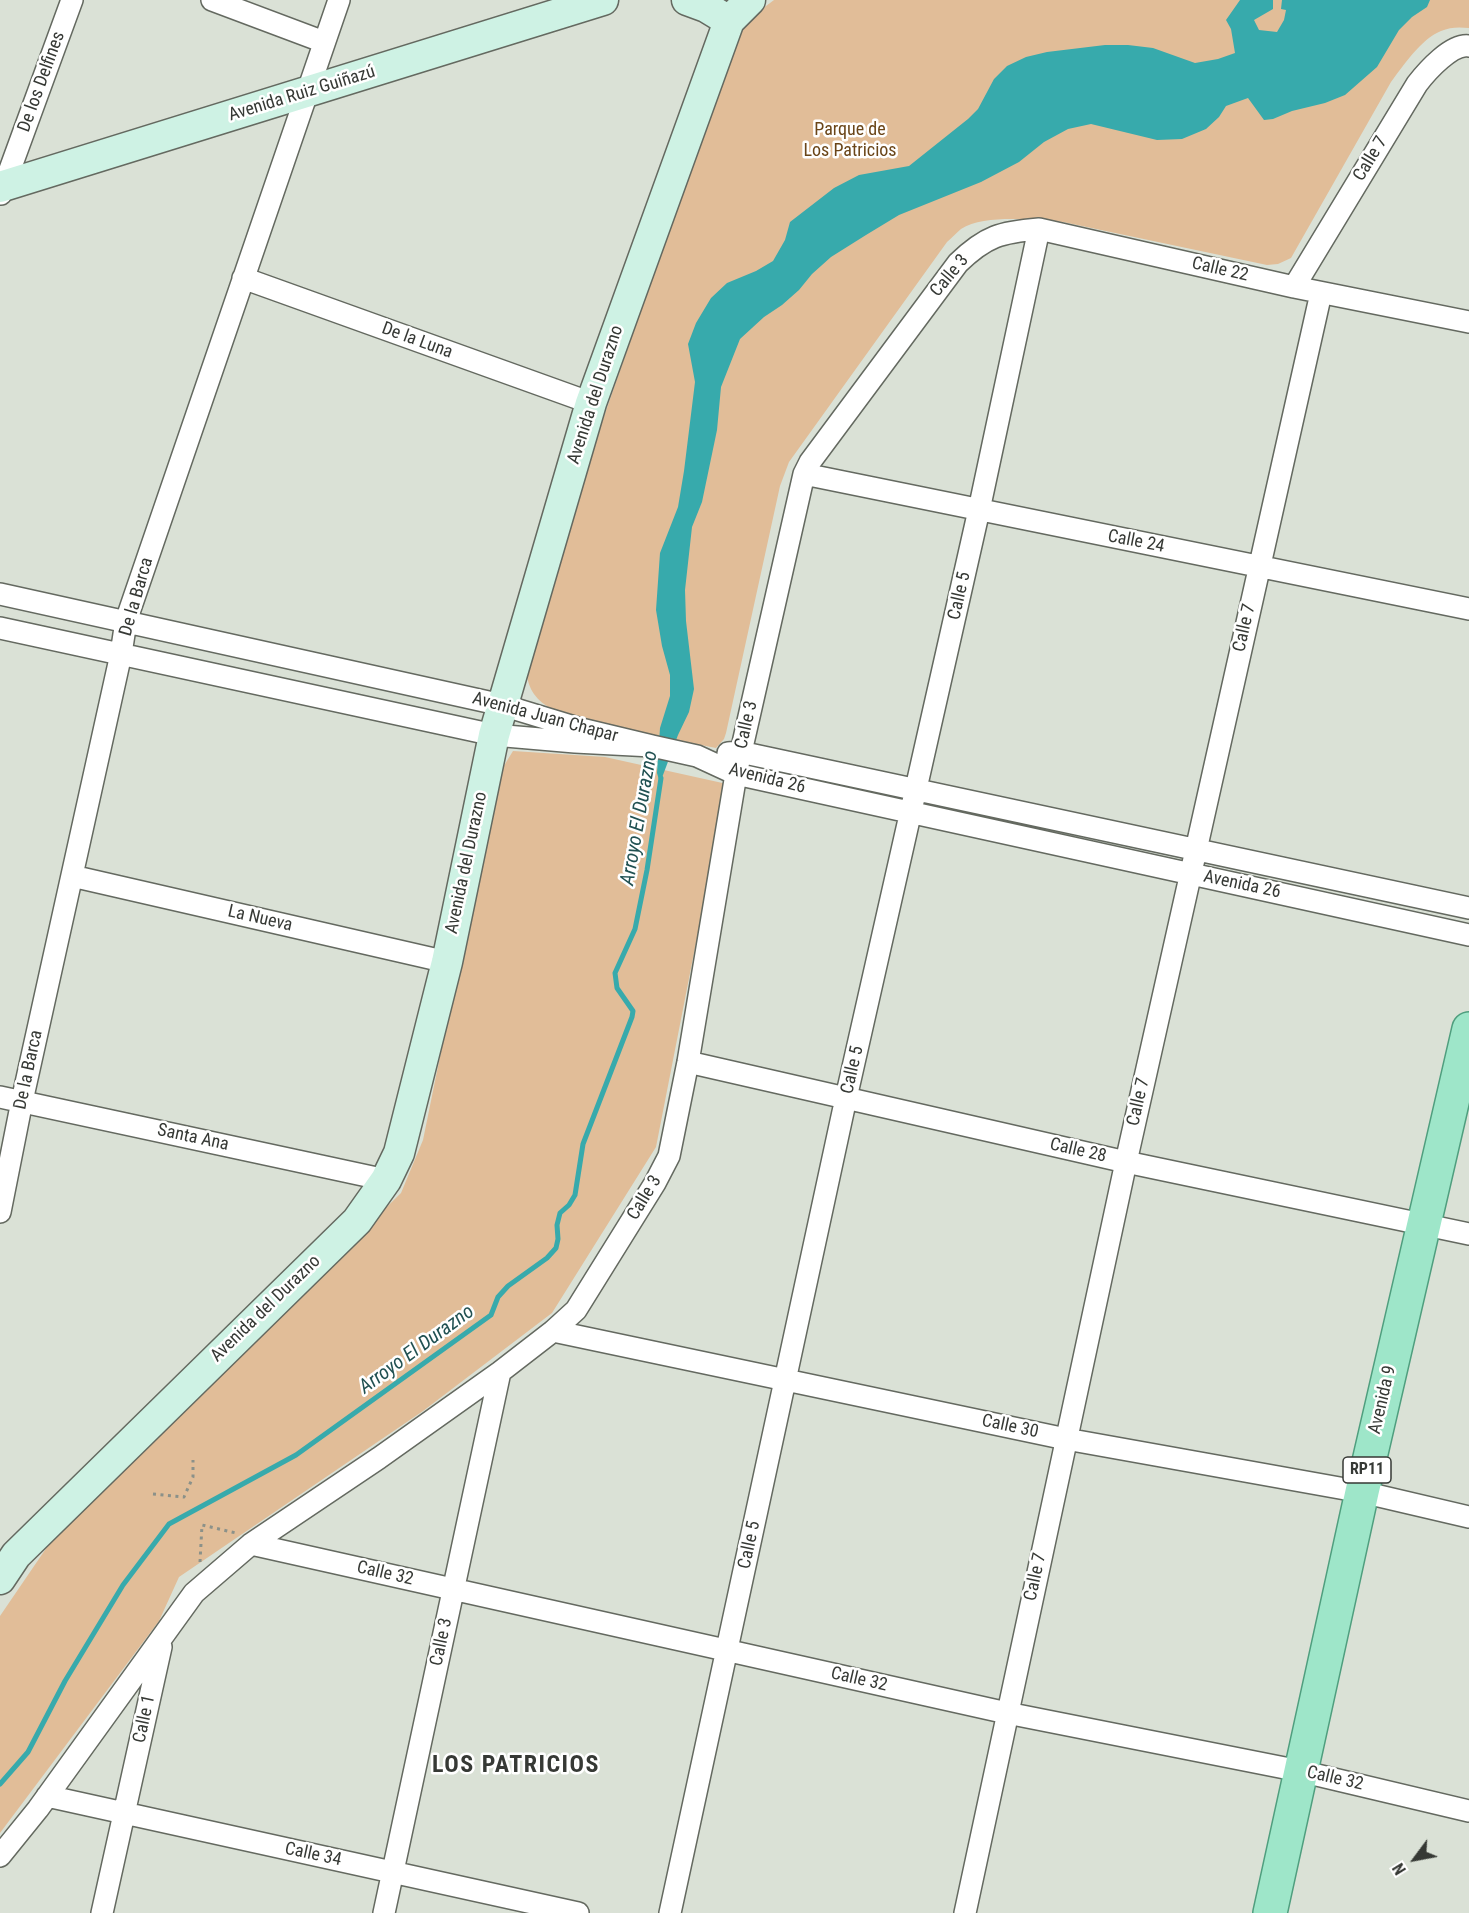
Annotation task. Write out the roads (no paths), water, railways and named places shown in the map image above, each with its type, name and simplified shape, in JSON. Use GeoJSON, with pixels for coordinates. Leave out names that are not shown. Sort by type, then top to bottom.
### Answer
{"type":"FeatureCollection","features":[{"type":"Feature","properties":{"kind":"main road","name":"Avenida Ruiz Guiñazú"},"geometry":{"type":"LineString","coordinates":[[1,190],[603,0]]}},
{"type":"Feature","properties":{"kind":"main road"},"geometry":{"type":"LineString","coordinates":[[687,0],[706,7],[739,10]]}},
{"type":"Feature","properties":{"kind":"main road","name":"Avenida del Durazno"},"geometry":{"type":"LineString","coordinates":[[5,1562],[357,1221],[386,1180],[399,1153],[447,962],[494,735],[591,403],[739,10]]}},
{"type":"Feature","properties":{"kind":"main road","name":"Avenida 9"},"geometry":{"type":"LineString","coordinates":[[1270,1913],[1362,1491],[1469,1029]]}},
{"type":"Feature","properties":{"kind":"street","name":"De los Delfines"},"geometry":{"type":"LineString","coordinates":[[1,190],[72,0]]}},
{"type":"Feature","properties":{"kind":"street"},"geometry":{"type":"LineString","coordinates":[[212,0],[324,42]]}},
{"type":"Feature","properties":{"kind":"street","name":"De la Barca"},"geometry":{"type":"LineString","coordinates":[[0,1212],[22,1101],[121,654],[126,621],[339,0]]}},
{"type":"Feature","properties":{"kind":"street","name":"Calle 7"},"geometry":{"type":"LineString","coordinates":[[1293,287],[1417,84],[1432,66],[1466,45]]}},
{"type":"Feature","properties":{"kind":"street","name":"Calle 22"},"geometry":{"type":"LineString","coordinates":[[974,248],[1009,231],[1039,228],[1293,287],[1469,322]]}},
{"type":"Feature","properties":{"kind":"street","name":"Calle 5"},"geometry":{"type":"LineString","coordinates":[[670,1913],[846,1098],[912,813],[1039,228]]}},
{"type":"Feature","properties":{"kind":"street","name":"Calle 3"},"geometry":{"type":"LineString","coordinates":[[384,1913],[500,1372],[576,1310],[669,1156],[688,1062],[740,752],[804,474],[810,462],[941,284],[974,248]]}},
{"type":"Feature","properties":{"kind":"street","name":"De la Luna"},"geometry":{"type":"LineString","coordinates":[[243,279],[591,403]]}},
{"type":"Feature","properties":{"kind":"street","name":"Calle 7"},"geometry":{"type":"LineString","coordinates":[[965,1913],[1126,1162],[1321,293]]}},
{"type":"Feature","properties":{"kind":"street","name":"Calle 24"},"geometry":{"type":"LineString","coordinates":[[804,474],[1469,609]]}},
{"type":"Feature","properties":{"kind":"street","name":"Avenida Juan Chapar"},"geometry":{"type":"LineString","coordinates":[[0,594],[502,705],[581,729],[652,746]]}},
{"type":"Feature","properties":{"kind":"street","name":"Avenida Juan Chapar"},"geometry":{"type":"LineString","coordinates":[[0,628],[494,735],[652,746]]}},
{"type":"Feature","properties":{"kind":"street"},"geometry":{"type":"LineString","coordinates":[[652,746],[697,756]]}},
{"type":"Feature","properties":{"kind":"street","name":"Avenida 26"},"geometry":{"type":"LineString","coordinates":[[697,756],[740,752],[1469,908]]}},
{"type":"Feature","properties":{"kind":"street","name":"Avenida 26"},"geometry":{"type":"LineString","coordinates":[[697,756],[736,774],[1469,935]]}},
{"type":"Feature","properties":{"kind":"street","name":"La Nueva"},"geometry":{"type":"LineString","coordinates":[[72,876],[447,962]]}},
{"type":"Feature","properties":{"kind":"street","name":"Calle 28"},"geometry":{"type":"LineString","coordinates":[[688,1062],[1126,1162],[1469,1234]]}},
{"type":"Feature","properties":{"kind":"street","name":"Santa Ana"},"geometry":{"type":"LineString","coordinates":[[0,1096],[386,1180]]}},
{"type":"Feature","properties":{"kind":"street","name":"Calle 30"},"geometry":{"type":"LineString","coordinates":[[553,1331],[1066,1439],[1362,1491],[1469,1517]]}},
{"type":"Feature","properties":{"kind":"street","name":"Calle 1"},"geometry":{"type":"LineString","coordinates":[[102,1913],[163,1638],[194,1593],[250,1545],[379,1458],[500,1372]]}},
{"type":"Feature","properties":{"kind":"street","name":"Calle 32"},"geometry":{"type":"LineString","coordinates":[[250,1545],[1007,1713],[1300,1771],[1469,1811]]}},
{"type":"Feature","properties":{"kind":"street"},"geometry":{"type":"LineString","coordinates":[[0,1856],[163,1638]]}},
{"type":"Feature","properties":{"kind":"street","name":"Calle 34"},"geometry":{"type":"LineString","coordinates":[[47,1796],[578,1913]]}},
{"type":"Feature","properties":{"kind":"water"},"geometry":{"type":"Polygon","coordinates":[[[1240,0],[1273,0],[1273,9],[1254,20],[1259,30],[1277,32],[1284,20],[1286,10],[1281,9],[1282,0],[1430,0],[1427,7],[1399,30],[1377,67],[1345,95],[1264,120],[1248,98],[1226,106],[1219,117],[1206,129],[1182,139],[1157,140],[1091,124],[1068,129],[1044,142],[1019,162],[981,182],[899,215],[831,257],[812,274],[799,290],[740,339],[721,387],[717,430],[702,502],[692,527],[685,590],[686,621],[694,689],[689,712],[660,783],[657,773],[660,728],[670,696],[670,675],[656,610],[660,553],[678,507],[684,471],[695,382],[688,344],[696,323],[711,298],[727,283],[773,261],[785,240],[790,222],[834,188],[859,175],[909,166],[978,109],[994,79],[1007,66],[1026,57],[1047,52],[1105,45],[1153,48],[1195,63],[1218,59],[1235,53],[1231,29],[1226,20],[1240,0]]]}},
{"type":"Feature","properties":{"kind":"waterway","name":"Arroyo El Durazno"},"geometry":{"type":"LineString","coordinates":[[0,1784],[28,1752],[65,1681],[123,1585],[169,1524],[296,1455],[491,1315],[498,1297],[508,1286],[547,1258],[556,1248],[560,1213],[575,1195],[583,1144],[632,1017],[633,1011],[617,988],[615,973],[635,929],[647,870],[661,778]]}},
{"type":"Feature","properties":{"kind":"district","name":"LOS PATRICIOS"},"geometry":{"type":"Point","coordinates":[516,1766]}},
{"type":"Feature","properties":{"kind":"park label","name":"Parque de Los Patricios"},"geometry":{"type":"Point","coordinates":[850,140]}}]}
